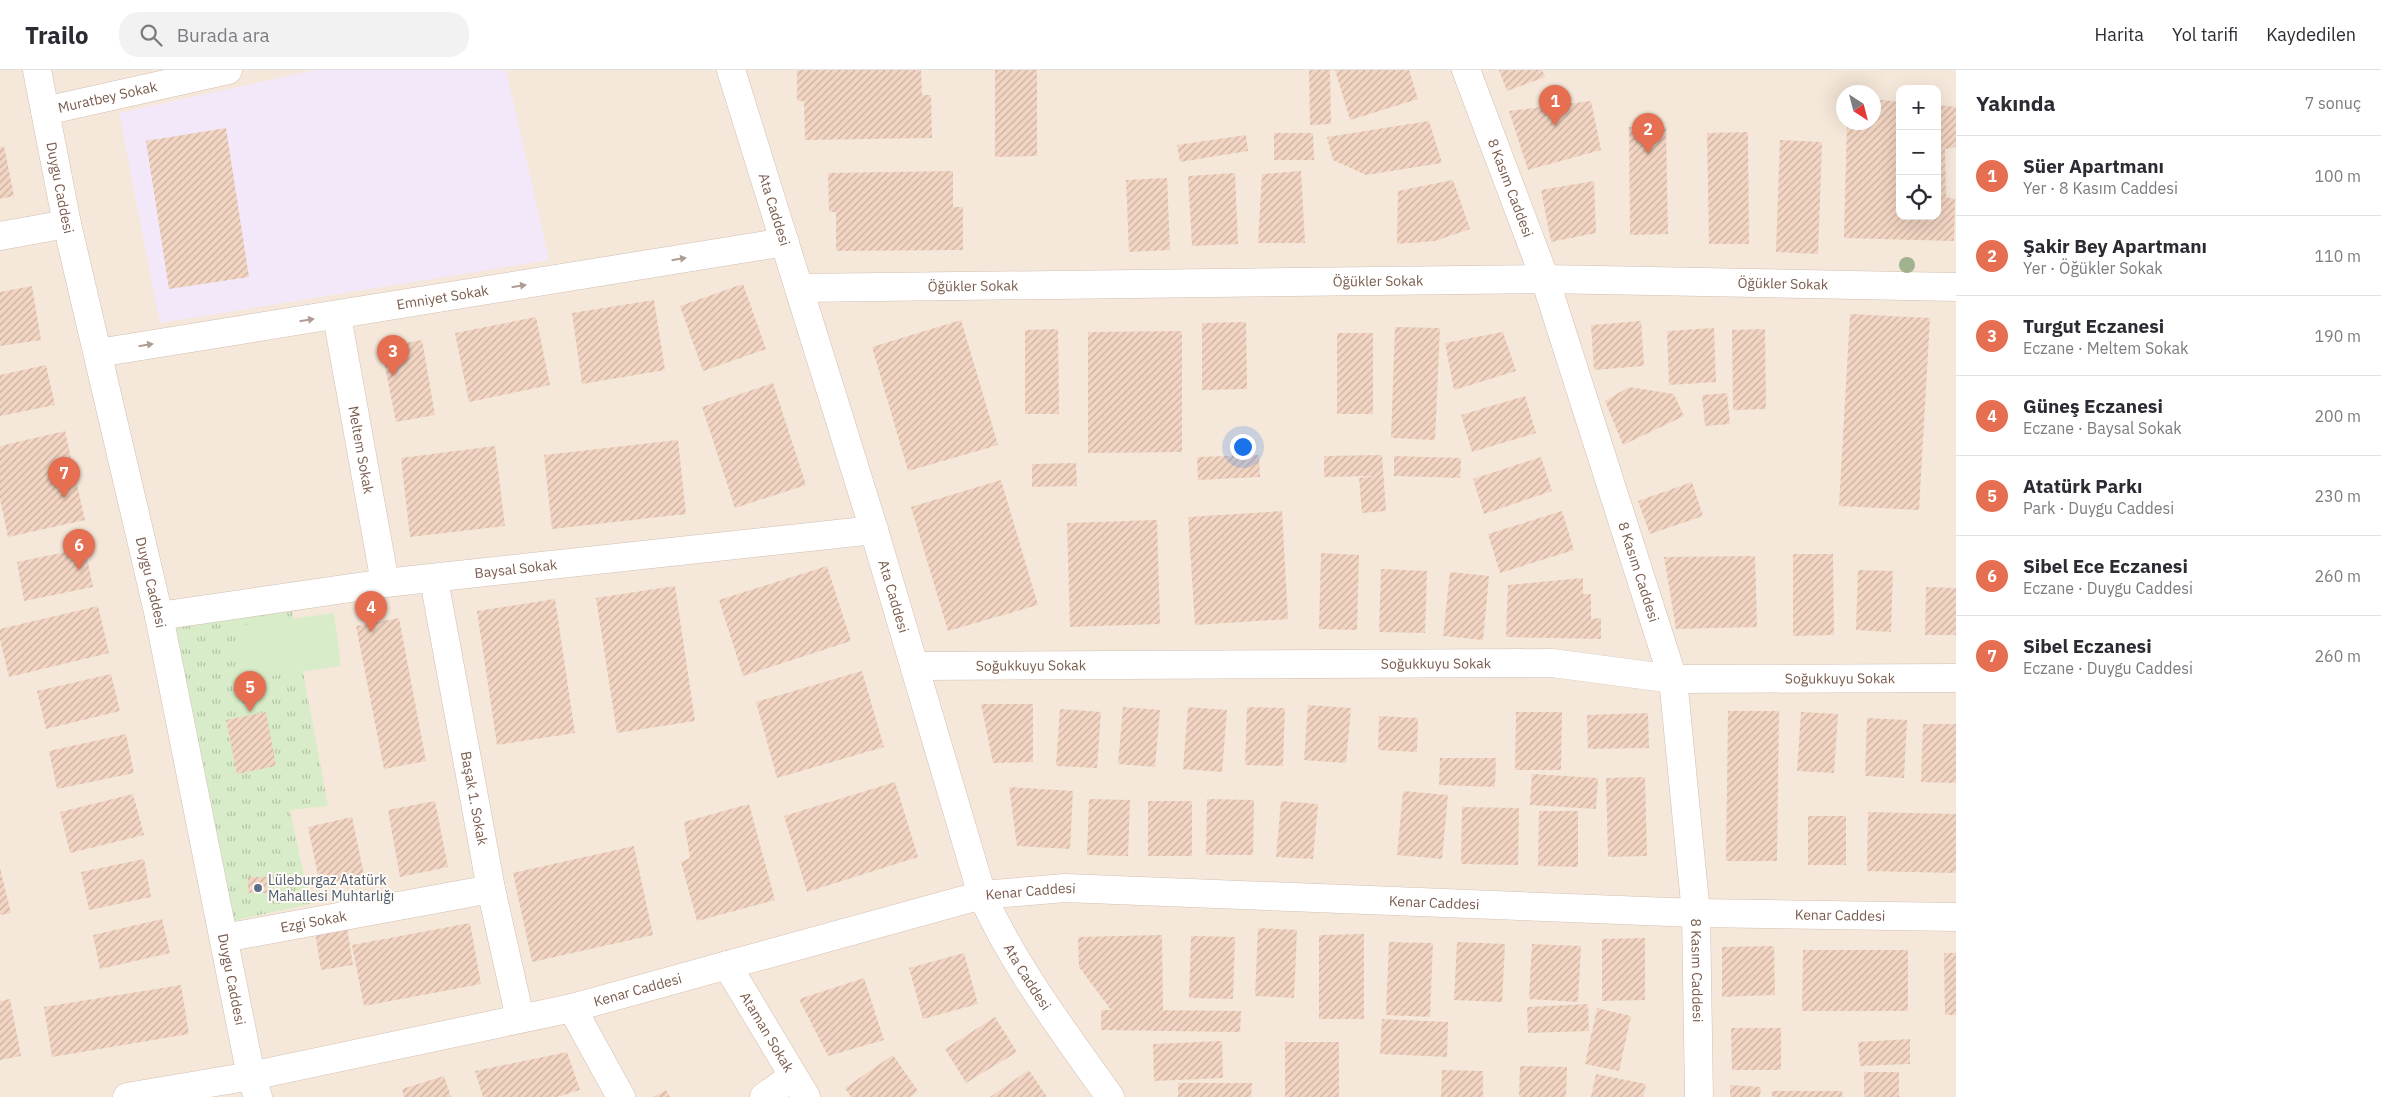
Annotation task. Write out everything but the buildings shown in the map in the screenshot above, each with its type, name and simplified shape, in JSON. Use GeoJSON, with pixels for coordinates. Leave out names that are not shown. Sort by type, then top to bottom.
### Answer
{"type":"FeatureCollection","features":[{"type":"Feature","properties":{"kind":"street","name":"Duygu Caddesi"},"geometry":{"type":"LineString","coordinates":[[37,70],[67,224],[158,616],[255,1087]]}},
{"type":"Feature","properties":{"kind":"street","name":"Muratbey Sokak"},"geometry":{"type":"LineString","coordinates":[[45,111],[228,70]]}},
{"type":"Feature","properties":{"kind":"street","name":"Ata Caddesi"},"geometry":{"type":"LineString","coordinates":[[731,70],[874,530],[982,895],[1006,944],[1031,984],[1110,1097]]}},
{"type":"Feature","properties":{"kind":"street","name":"8 Kasım Caddesi"},"geometry":{"type":"LineString","coordinates":[[1466,70],[1545,279],[1674,679],[1696,913],[1699,1097]]}},
{"type":"Feature","properties":{"kind":"street"},"geometry":{"type":"LineString","coordinates":[[0,236],[67,224]]}},
{"type":"Feature","properties":{"kind":"street","name":"Emniyet Sokak"},"geometry":{"type":"LineString","coordinates":[[98,353],[337,316],[785,242]]}},
{"type":"Feature","properties":{"kind":"street","name":"Öğükler Sokak"},"geometry":{"type":"LineString","coordinates":[[799,288],[1545,279],[1956,287]]}},
{"type":"Feature","properties":{"kind":"street","name":"Meltem Sokak"},"geometry":{"type":"LineString","coordinates":[[337,316],[385,584]]}},
{"type":"Feature","properties":{"kind":"street","name":"Baysal Sokak"},"geometry":{"type":"LineString","coordinates":[[158,616],[385,584],[874,530]]}},
{"type":"Feature","properties":{"kind":"street","name":"Başak 1. Sokak"},"geometry":{"type":"LineString","coordinates":[[434,580],[491,889],[520,1018]]}},
{"type":"Feature","properties":{"kind":"street","name":"Soğukkuyu Sokak"},"geometry":{"type":"LineString","coordinates":[[915,666],[1552,662],[1674,679],[1956,678]]}},
{"type":"Feature","properties":{"kind":"street","name":"Kenar Caddesi"},"geometry":{"type":"LineString","coordinates":[[127,1097],[255,1087],[520,1018],[572,1008],[982,895],[1065,888],[1696,913],[1956,917]]}},
{"type":"Feature","properties":{"kind":"street","name":"Ezgi Sokak"},"geometry":{"type":"LineString","coordinates":[[224,938],[491,889]]}},
{"type":"Feature","properties":{"kind":"street","name":"Ataman Sokak"},"geometry":{"type":"LineString","coordinates":[[727,965],[799,1087]]}},
{"type":"Feature","properties":{"kind":"street"},"geometry":{"type":"LineString","coordinates":[[572,1008],[620,1097]]}},
{"type":"Feature","properties":{"kind":"street"},"geometry":{"type":"LineString","coordinates":[[764,1097],[799,1087]]}},
{"type":"Feature","properties":{"kind":"shaded area"},"geometry":{"type":"Polygon","coordinates":[[[0,70],[1956,70],[1956,1097],[0,1097],[0,70]]]}},
{"type":"Feature","properties":{"kind":"shaded area"},"geometry":{"type":"Polygon","coordinates":[[[315,70],[506,70],[549,260],[160,323],[119,113],[315,70]]]}},
{"type":"Feature","properties":{"kind":"green space"},"geometry":{"type":"Polygon","coordinates":[[[292,611],[328,806],[290,810],[310,904],[232,921],[171,621],[292,611]]]}},
{"type":"Feature","properties":{"kind":"green space"},"geometry":{"type":"Polygon","coordinates":[[[334,613],[341,666],[244,680],[237,626],[334,613]]]}},
{"type":"Feature","properties":{"kind":"place","name":"Süer Apartmanı"},"geometry":{"type":"Point","coordinates":[1555,126]}},
{"type":"Feature","properties":{"kind":"place","name":"Şakir Bey Apartmanı"},"geometry":{"type":"Point","coordinates":[1648,154]}},
{"type":"Feature","properties":{"kind":"place","name":"Turgut Eczanesi"},"geometry":{"type":"Point","coordinates":[393,376]}},
{"type":"Feature","properties":{"kind":"place","name":"Sibel Eczanesi"},"geometry":{"type":"Point","coordinates":[64,498]}},
{"type":"Feature","properties":{"kind":"place","name":"Sibel Ece Eczanesi"},"geometry":{"type":"Point","coordinates":[79,570]}},
{"type":"Feature","properties":{"kind":"place","name":"Güneş Eczanesi"},"geometry":{"type":"Point","coordinates":[371,632]}},
{"type":"Feature","properties":{"kind":"place","name":"Atatürk Parkı"},"geometry":{"type":"Point","coordinates":[250,712]}},
{"type":"Feature","properties":{"kind":"place","name":"Lüleburgaz Atatürk Mahallesi Muhtarlığı"},"geometry":{"type":"Point","coordinates":[258,888]}}]}
